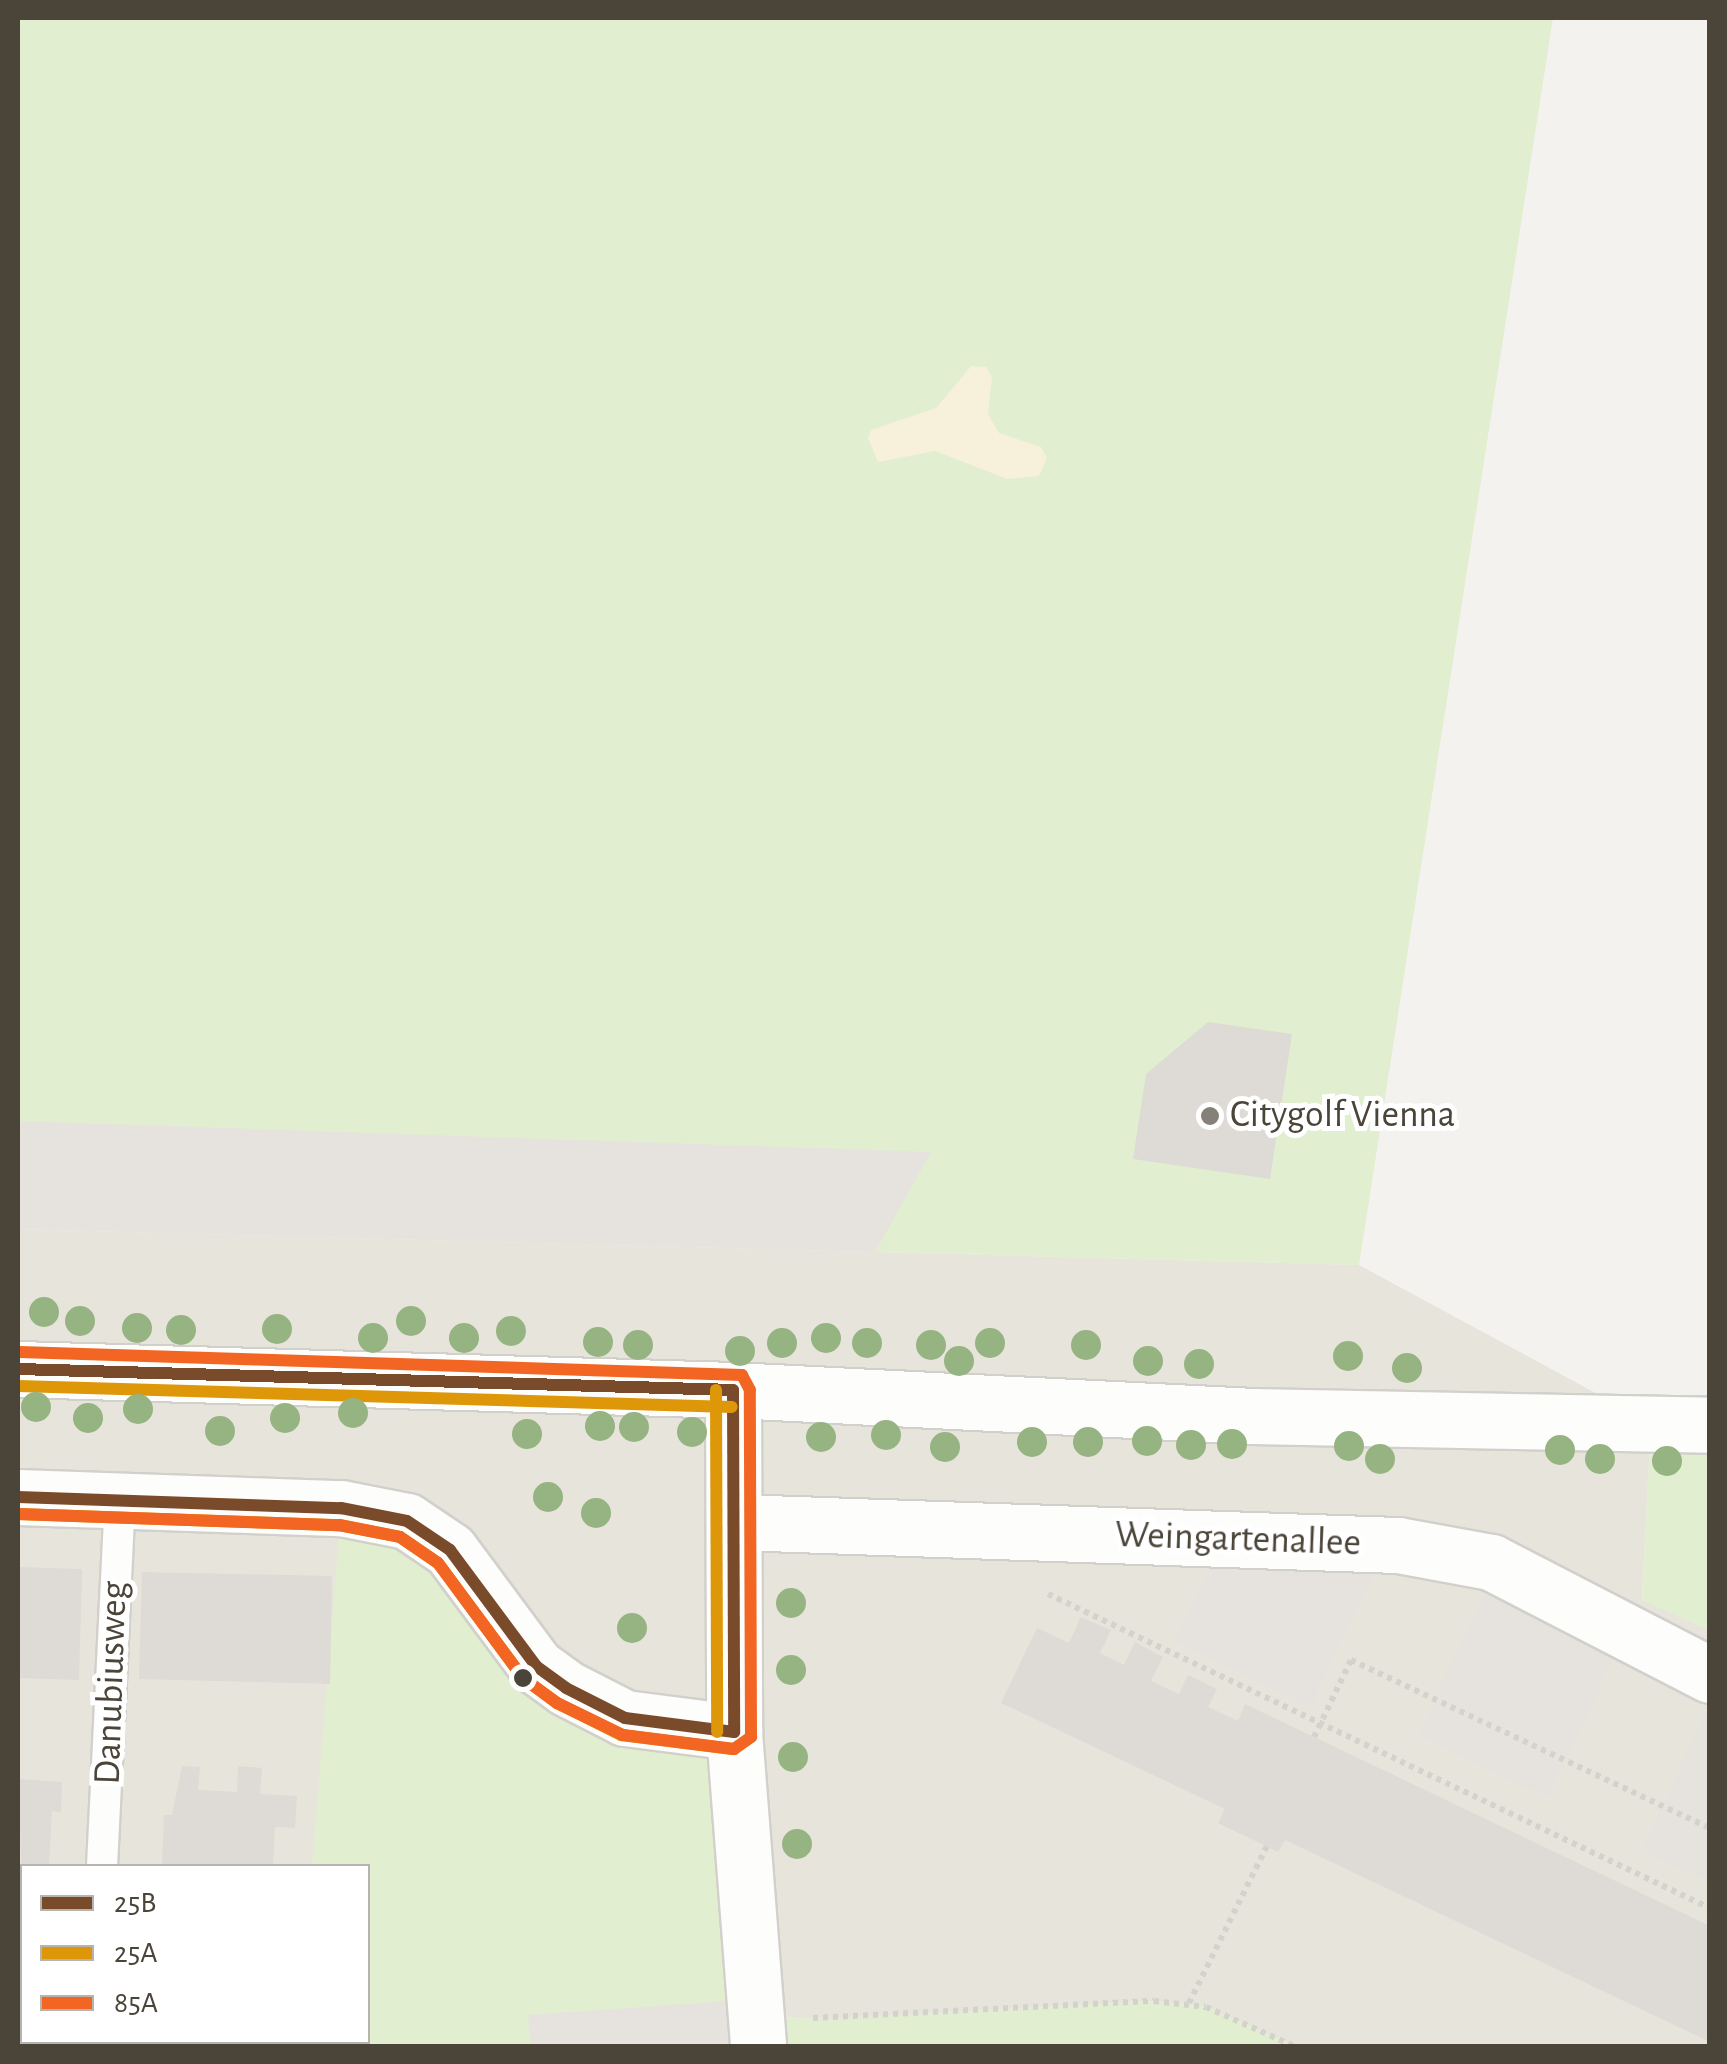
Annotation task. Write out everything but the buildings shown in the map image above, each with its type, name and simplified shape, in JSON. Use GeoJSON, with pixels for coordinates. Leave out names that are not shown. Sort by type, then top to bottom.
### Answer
{"type":"FeatureCollection","features":[{"type":"Feature","properties":{"kind":"street"},"geometry":{"type":"LineString","coordinates":[[18,1369],[734,1390],[1253,1416],[1710,1425]]}},
{"type":"Feature","properties":{"kind":"street"},"geometry":{"type":"LineString","coordinates":[[734,1390],[738,1522],[734,1732],[757,2031]]}},
{"type":"Feature","properties":{"kind":"street"},"geometry":{"type":"LineString","coordinates":[[18,1497],[341,1508],[407,1521],[450,1550],[536,1666],[566,1688],[625,1718],[734,1732]]}},
{"type":"Feature","properties":{"kind":"street","name":"Weingartenallee"},"geometry":{"type":"LineString","coordinates":[[738,1522],[1398,1545],[1491,1562],[1710,1675]]}},
{"type":"Feature","properties":{"kind":"lane","name":"Danubiusweg"},"geometry":{"type":"LineString","coordinates":[[102,1864],[120,1500]]}},
{"type":"Feature","properties":{"kind":"path"},"geometry":{"type":"LineString","coordinates":[[1031,1586],[1710,1908]]}},
{"type":"Feature","properties":{"kind":"path"},"geometry":{"type":"LineString","coordinates":[[1314,1738],[1317,1721],[1351,1660],[1710,1828]]}},
{"type":"Feature","properties":{"kind":"path"},"geometry":{"type":"LineString","coordinates":[[1188,2003],[1268,1846]]}},
{"type":"Feature","properties":{"kind":"path"},"geometry":{"type":"LineString","coordinates":[[757,2031],[1120,2000],[1188,2003],[1294,2046]]}},
{"type":"Feature","properties":{"kind":"shaded area"},"geometry":{"type":"Polygon","coordinates":[[[18,1121],[931,1152],[875,1252],[18,1229],[18,1121]]]}},
{"type":"Feature","properties":{"kind":"shaded area"},"geometry":{"type":"Polygon","coordinates":[[[18,1229],[1359,1265],[1651,1423],[1642,1599],[1709,1630],[1709,2046],[1294,2046],[1206,2007],[1154,2001],[831,2019],[756,2016],[330,1684],[312,1864],[20,1864],[20,2044],[294,2046],[18,2046],[18,1229]]]}},
{"type":"Feature","properties":{"kind":"shaded area"},"geometry":{"type":"Polygon","coordinates":[[[1211,1564],[1375,1571],[1311,1707],[1174,1641],[1211,1564]]]}},
{"type":"Feature","properties":{"kind":"shaded area"},"geometry":{"type":"Polygon","coordinates":[[[1484,1593],[1615,1655],[1549,1798],[1418,1736],[1484,1593]]]}},
{"type":"Feature","properties":{"kind":"shaded area"},"geometry":{"type":"Polygon","coordinates":[[[1709,1704],[1709,1882],[1642,1851],[1709,1704]]]}},
{"type":"Feature","properties":{"kind":"shaded area"},"geometry":{"type":"Polygon","coordinates":[[[784,1997],[788,2046],[531,2046],[528,2015],[784,1997]]]}},
{"type":"Feature","properties":{"kind":"green space","name":"Citygolf Vienna"},"geometry":{"type":"Polygon","coordinates":[[[18,18],[1553,18],[1359,1265],[18,1229],[18,18]]]}},
{"type":"Feature","properties":{"kind":"green space"},"geometry":{"type":"Polygon","coordinates":[[[1651,1423],[1709,1425],[1709,1630],[1642,1600],[1651,1423]]]}},
{"type":"Feature","properties":{"kind":"green space"},"geometry":{"type":"Polygon","coordinates":[[[341,1508],[407,1521],[536,1666],[734,1732],[757,2016],[831,2019],[1154,2001],[1206,2007],[1294,2046],[294,2046],[370,2044],[370,1864],[312,1864],[341,1508]]]}},
{"type":"Feature","properties":{"kind":"sand"},"geometry":{"type":"Polygon","coordinates":[[[971,366],[986,367],[992,377],[988,414],[999,433],[1041,447],[1047,458],[1039,476],[1007,479],[935,451],[878,462],[868,438],[871,430],[936,408],[971,366]]]}},
{"type":"Feature","properties":{"kind":"transit line","name":"85A"},"geometry":{"type":"LineString","coordinates":[[18,1514],[339,1525],[400,1537],[438,1563],[523,1678],[557,1703],[623,1735],[734,1749],[751,1737],[750,1390],[742,1375],[19,1352]]}},
{"type":"Feature","properties":{"kind":"transit line","name":"25B"},"geometry":{"type":"LineString","coordinates":[[18,1369],[733,1390]]}},
{"type":"Feature","properties":{"kind":"transit line","name":"25A"},"geometry":{"type":"LineString","coordinates":[[18,1386],[732,1407]]}},
{"type":"Feature","properties":{"kind":"transit line","name":"25A"},"geometry":{"type":"LineString","coordinates":[[716,1390],[717,1732]]}},
{"type":"Feature","properties":{"kind":"transit line","name":"25B"},"geometry":{"type":"LineString","coordinates":[[733,1390],[734,1732]]}},
{"type":"Feature","properties":{"kind":"transit line","name":"25B"},"geometry":{"type":"LineString","coordinates":[[18,1497],[341,1508],[407,1521],[450,1550],[536,1666],[566,1688],[625,1718],[734,1732]]}},
{"type":"Feature","properties":{"kind":"transit line","name":"25A"},"geometry":{"type":"LineString","coordinates":[[18,1514],[339,1525],[400,1537],[438,1563],[523,1678],[557,1703],[621,1735],[732,1749]]}},
{"type":"Feature","properties":{"kind":"place","name":"Citygolf Vienna"},"geometry":{"type":"Point","coordinates":[1210,1116]}}]}
